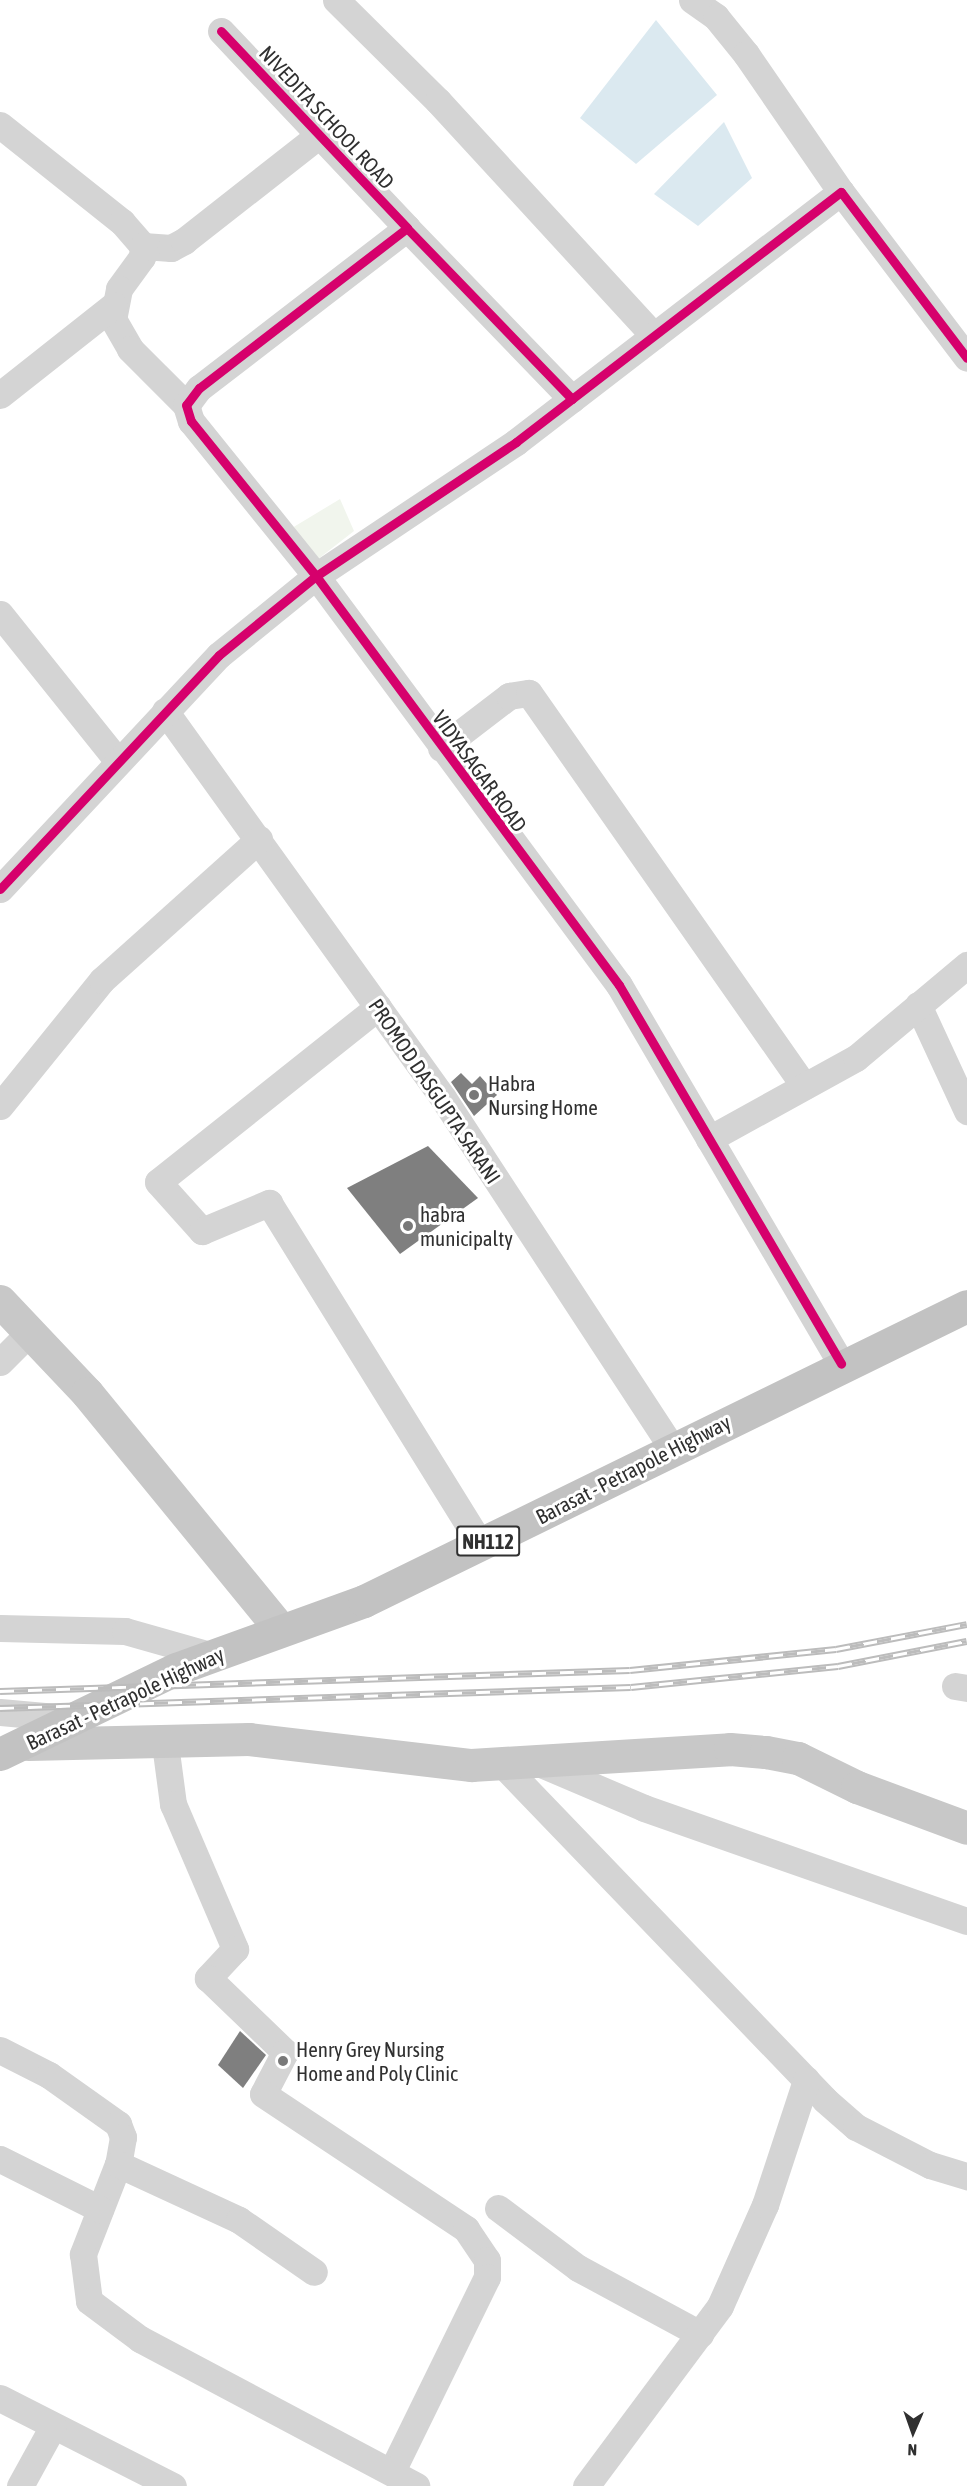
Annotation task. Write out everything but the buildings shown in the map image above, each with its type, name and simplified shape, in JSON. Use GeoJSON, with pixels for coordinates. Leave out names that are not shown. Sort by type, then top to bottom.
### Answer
{"type":"FeatureCollection","features":[{"type":"Feature","properties":{"kind":"highway","name":"Barasat - Petrapole Highway"},"geometry":{"type":"LineString","coordinates":[[14,1749],[210,1655],[281,1630],[330,1616],[481,1545],[841,1364],[967,1306]]}},
{"type":"Feature","properties":{"kind":"main road"},"geometry":{"type":"LineString","coordinates":[[0,1301],[87,1393],[281,1630]]}},
{"type":"Feature","properties":{"kind":"main road"},"geometry":{"type":"LineString","coordinates":[[14,1749],[249,1739],[503,1765],[730,1749],[798,1758],[857,1787],[967,1828]]}},
{"type":"Feature","properties":{"kind":"street"},"geometry":{"type":"LineString","coordinates":[[336,0],[438,101],[654,336]]}},
{"type":"Feature","properties":{"kind":"street"},"geometry":{"type":"LineString","coordinates":[[693,0],[721,8],[841,192],[966,357]]}},
{"type":"Feature","properties":{"kind":"street","name":"NIVEDITA SCHOOL ROAD"},"geometry":{"type":"LineString","coordinates":[[221,31],[572,399]]}},
{"type":"Feature","properties":{"kind":"street"},"geometry":{"type":"LineString","coordinates":[[0,124],[114,215],[143,246],[171,248],[184,242],[320,135]]}},
{"type":"Feature","properties":{"kind":"street"},"geometry":{"type":"LineString","coordinates":[[0,889],[117,760],[219,655],[316,576],[572,399],[841,192]]}},
{"type":"Feature","properties":{"kind":"street"},"geometry":{"type":"LineString","coordinates":[[186,405],[199,388],[407,228]]}},
{"type":"Feature","properties":{"kind":"street"},"geometry":{"type":"LineString","coordinates":[[0,395],[114,305],[142,257],[143,246]]}},
{"type":"Feature","properties":{"kind":"street","name":"VIDYASAGAR ROAD"},"geometry":{"type":"LineString","coordinates":[[114,305],[113,319],[130,349],[186,405],[191,421],[316,576],[441,748],[619,985],[841,1364]]}},
{"type":"Feature","properties":{"kind":"street"},"geometry":{"type":"LineString","coordinates":[[0,614],[117,760]]}},
{"type":"Feature","properties":{"kind":"street"},"geometry":{"type":"LineString","coordinates":[[441,748],[509,696],[529,693],[804,1086]]}},
{"type":"Feature","properties":{"kind":"street","name":"PROMOD DASGUPTA SARANI"},"geometry":{"type":"LineString","coordinates":[[165,711],[231,796],[378,1007],[673,1449]]}},
{"type":"Feature","properties":{"kind":"street"},"geometry":{"type":"LineString","coordinates":[[0,1107],[102,980],[259,839]]}},
{"type":"Feature","properties":{"kind":"street"},"geometry":{"type":"LineString","coordinates":[[710,1139],[856,1058],[967,965]]}},
{"type":"Feature","properties":{"kind":"street"},"geometry":{"type":"LineString","coordinates":[[918,1005],[967,1111]]}},
{"type":"Feature","properties":{"kind":"street"},"geometry":{"type":"LineString","coordinates":[[378,1007],[158,1182],[202,1232],[269,1203],[481,1545]]}},
{"type":"Feature","properties":{"kind":"street"},"geometry":{"type":"LineString","coordinates":[[0,1362],[30,1332]]}},
{"type":"Feature","properties":{"kind":"street"},"geometry":{"type":"LineString","coordinates":[[0,1628],[125,1631],[210,1655]]}},
{"type":"Feature","properties":{"kind":"street"},"geometry":{"type":"LineString","coordinates":[[0,1712],[78,1719]]}},
{"type":"Feature","properties":{"kind":"street"},"geometry":{"type":"LineString","coordinates":[[165,1744],[173,1804],[235,1949],[208,1978],[285,2052],[263,2094],[466,2229],[487,2260],[487,2277],[392,2471]]}},
{"type":"Feature","properties":{"kind":"street"},"geometry":{"type":"LineString","coordinates":[[541,1764],[644,1808],[967,1921]]}},
{"type":"Feature","properties":{"kind":"street"},"geometry":{"type":"LineString","coordinates":[[503,1765],[806,2080],[856,2127],[930,2165],[967,2176]]}},
{"type":"Feature","properties":{"kind":"street"},"geometry":{"type":"LineString","coordinates":[[0,2050],[49,2076],[118,2124],[123,2137],[118,2164],[83,2254],[89,2301],[140,2338],[392,2471],[416,2486]]}},
{"type":"Feature","properties":{"kind":"street"},"geometry":{"type":"LineString","coordinates":[[586,2486],[700,2334],[742,2264],[806,2080]]}},
{"type":"Feature","properties":{"kind":"street"},"geometry":{"type":"LineString","coordinates":[[0,2159],[100,2209]]}},
{"type":"Feature","properties":{"kind":"street"},"geometry":{"type":"LineString","coordinates":[[118,2164],[240,2220],[314,2272]]}},
{"type":"Feature","properties":{"kind":"street"},"geometry":{"type":"LineString","coordinates":[[498,2208],[578,2268],[700,2334]]}},
{"type":"Feature","properties":{"kind":"street"},"geometry":{"type":"LineString","coordinates":[[0,2398],[173,2486]]}},
{"type":"Feature","properties":{"kind":"street"},"geometry":{"type":"LineString","coordinates":[[20,2486],[53,2426]]}},
{"type":"Feature","properties":{"kind":"shaded area"},"geometry":{"type":"Polygon","coordinates":[[[656,20],[717,95],[636,164],[580,118],[656,20]]]}},
{"type":"Feature","properties":{"kind":"shaded area"},"geometry":{"type":"Polygon","coordinates":[[[724,122],[752,178],[698,226],[654,194],[724,122]]]}},
{"type":"Feature","properties":{"kind":"shaded area"},"geometry":{"type":"Polygon","coordinates":[[[340,499],[354,531],[313,563],[292,528],[340,499]]]}},
{"type":"Feature","properties":{"kind":"railway"},"geometry":{"type":"LineString","coordinates":[[0,1691],[630,1670],[836,1649],[967,1624]]}},
{"type":"Feature","properties":{"kind":"railway"},"geometry":{"type":"LineString","coordinates":[[0,1708],[631,1687],[838,1666],[967,1641]]}},
{"type":"Feature","properties":{"kind":"cycle path"},"geometry":{"type":"LineString","coordinates":[[221,31],[407,228]]}},
{"type":"Feature","properties":{"kind":"cycle path"},"geometry":{"type":"LineString","coordinates":[[0,889],[219,655],[316,576],[516,442],[841,192],[967,358]]}},
{"type":"Feature","properties":{"kind":"cycle path"},"geometry":{"type":"LineString","coordinates":[[572,399],[407,228],[199,388],[186,405],[191,421],[316,576],[619,985],[841,1364]]}},
{"type":"Feature","properties":{"kind":"place","name":"Habra Nursing Home"},"geometry":{"type":"Point","coordinates":[474,1095]}},
{"type":"Feature","properties":{"kind":"place","name":"habra municipalty"},"geometry":{"type":"Point","coordinates":[408,1226]}},
{"type":"Feature","properties":{"kind":"place","name":"Henry Grey Nursing Home and Poly Clinic"},"geometry":{"type":"Point","coordinates":[283,2061]}}]}
